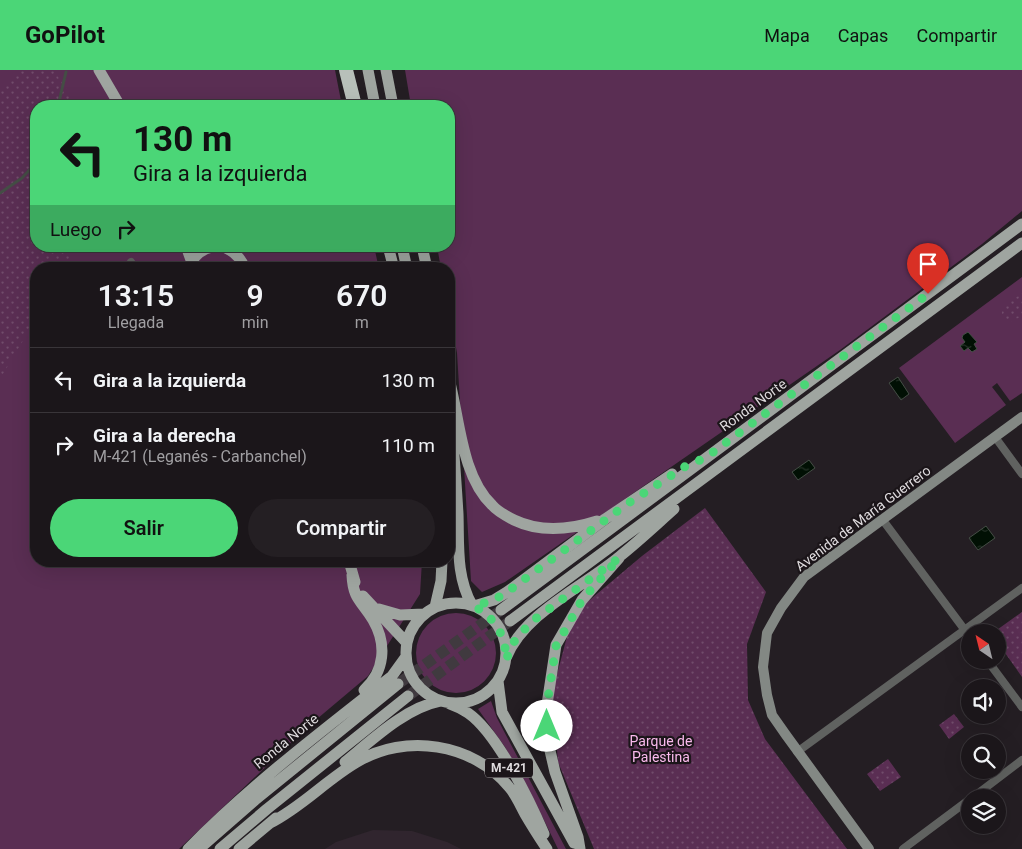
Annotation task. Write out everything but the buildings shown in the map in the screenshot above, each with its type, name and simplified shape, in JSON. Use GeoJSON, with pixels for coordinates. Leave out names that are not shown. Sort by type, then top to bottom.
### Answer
{"type":"FeatureCollection","features":[{"type":"Feature","properties":{"kind":"highway"},"geometry":{"type":"LineString","coordinates":[[346,70],[354,100]]}},
{"type":"Feature","properties":{"kind":"main road"},"geometry":{"type":"LineString","coordinates":[[91,70],[108,100]]}},
{"type":"Feature","properties":{"kind":"main road"},"geometry":{"type":"LineString","coordinates":[[99,70],[116,100]]}},
{"type":"Feature","properties":{"kind":"main road"},"geometry":{"type":"LineString","coordinates":[[353,70],[358,100]]}},
{"type":"Feature","properties":{"kind":"main road"},"geometry":{"type":"LineString","coordinates":[[368,70],[374,100]]}},
{"type":"Feature","properties":{"kind":"main road"},"geometry":{"type":"LineString","coordinates":[[386,70],[392,100]]}},
{"type":"Feature","properties":{"kind":"main road","name":"Ronda Norte"},"geometry":{"type":"LineString","coordinates":[[501,610],[1022,224]]}},
{"type":"Feature","properties":{"kind":"main road","name":"Ronda Norte"},"geometry":{"type":"LineString","coordinates":[[510,621],[1022,243]]}},
{"type":"Feature","properties":{"kind":"main road"},"geometry":{"type":"LineString","coordinates":[[191,262],[199,252]]}},
{"type":"Feature","properties":{"kind":"main road"},"geometry":{"type":"LineString","coordinates":[[232,252],[238,256],[241,262]]}},
{"type":"Feature","properties":{"kind":"main road"},"geometry":{"type":"LineString","coordinates":[[455,404],[469,464],[478,486],[492,506],[504,515],[522,524],[547,529],[572,528],[605,518]]}},
{"type":"Feature","properties":{"kind":"main road"},"geometry":{"type":"LineString","coordinates":[[473,605],[494,600],[507,592],[605,518],[686,466],[705,458]]}},
{"type":"Feature","properties":{"kind":"main road"},"geometry":{"type":"LineString","coordinates":[[455,477],[459,564],[463,586],[473,605],[489,615],[497,624],[504,642],[506,660]]}},
{"type":"Feature","properties":{"kind":"main road"},"geometry":{"type":"LineString","coordinates":[[506,660],[513,643],[531,622],[619,558],[677,506],[693,487]]}},
{"type":"Feature","properties":{"kind":"main road"},"geometry":{"type":"LineString","coordinates":[[578,849],[578,838],[555,772],[548,742],[546,711],[556,646],[582,600],[619,558]]}},
{"type":"Feature","properties":{"kind":"main road"},"geometry":{"type":"LineString","coordinates":[[306,743],[335,714],[373,682],[383,658],[380,634],[355,594],[350,567]]}},
{"type":"Feature","properties":{"kind":"main road"},"geometry":{"type":"LineString","coordinates":[[435,607],[441,581],[442,567]]}},
{"type":"Feature","properties":{"kind":"main road"},"geometry":{"type":"LineString","coordinates":[[352,576],[358,589],[380,611],[406,642]]}},
{"type":"Feature","properties":{"kind":"main road","name":"M-421"},"geometry":{"type":"LineString","coordinates":[[473,605],[459,602],[447,603],[435,607],[424,614],[410,632],[406,642],[405,658],[409,672],[416,685],[427,694],[468,713],[492,738],[534,811],[549,849]]}},
{"type":"Feature","properties":{"kind":"main road"},"geometry":{"type":"LineString","coordinates":[[380,611],[400,615],[424,614]]}},
{"type":"Feature","properties":{"kind":"main road","name":"Ronda Norte"},"geometry":{"type":"LineString","coordinates":[[188,849],[236,802],[306,743],[392,676],[405,658]]}},
{"type":"Feature","properties":{"kind":"main road","name":"M-421"},"geometry":{"type":"LineString","coordinates":[[444,702],[471,701],[491,690],[503,672],[506,660]]}},
{"type":"Feature","properties":{"kind":"main road","name":"M-421"},"geometry":{"type":"LineString","coordinates":[[498,681],[502,712],[578,849]]}},
{"type":"Feature","properties":{"kind":"main road","name":"Ronda Norte"},"geometry":{"type":"LineString","coordinates":[[198,849],[255,800],[398,684]]}},
{"type":"Feature","properties":{"kind":"main road"},"geometry":{"type":"LineString","coordinates":[[220,849],[266,809],[408,696]]}},
{"type":"Feature","properties":{"kind":"main road"},"geometry":{"type":"LineString","coordinates":[[239,849],[407,714],[420,707],[444,702]]}},
{"type":"Feature","properties":{"kind":"main road"},"geometry":{"type":"LineString","coordinates":[[270,823],[285,816],[334,777],[365,758],[395,747],[409,745],[439,746],[474,759],[490,768],[510,787],[549,849]]}},
{"type":"Feature","properties":{"kind":"street","name":"Avenida de María Guerrero"},"geometry":{"type":"LineString","coordinates":[[869,849],[772,715],[763,667],[767,633],[781,608],[804,576],[1022,417]]}},
{"type":"Feature","properties":{"kind":"street"},"geometry":{"type":"LineString","coordinates":[[995,438],[1022,474]]}},
{"type":"Feature","properties":{"kind":"street"},"geometry":{"type":"LineString","coordinates":[[882,519],[961,625]]}},
{"type":"Feature","properties":{"kind":"street"},"geometry":{"type":"LineString","coordinates":[[973,624],[1022,588]]}},
{"type":"Feature","properties":{"kind":"street"},"geometry":{"type":"LineString","coordinates":[[798,752],[961,633]]}},
{"type":"Feature","properties":{"kind":"street"},"geometry":{"type":"LineString","coordinates":[[994,669],[1022,707]]}},
{"type":"Feature","properties":{"kind":"street"},"geometry":{"type":"LineString","coordinates":[[983,789],[1022,760]]}},
{"type":"Feature","properties":{"kind":"street"},"geometry":{"type":"LineString","coordinates":[[903,849],[961,806]]}},
{"type":"Feature","properties":{"kind":"shaded area"},"geometry":{"type":"Polygon","coordinates":[[[373,830],[412,831],[447,842],[461,849],[325,849],[336,842],[373,830]]]}},
{"type":"Feature","properties":{"kind":"green space"},"geometry":{"type":"Polygon","coordinates":[[[0,70],[335,70],[341,100],[30,100],[30,252],[375,252],[377,262],[30,262],[30,567],[422,567],[420,594],[368,676],[311,724],[179,849],[0,849],[0,70]]]}},
{"type":"Feature","properties":{"kind":"green space"},"geometry":{"type":"Polygon","coordinates":[[[21,70],[53,70],[75,100],[30,100],[30,252],[69,252],[72,262],[30,262],[30,329],[0,379],[0,90],[21,70]]]}},
{"type":"Feature","properties":{"kind":"green space"},"geometry":{"type":"Polygon","coordinates":[[[405,70],[1022,70],[1022,211],[982,244],[840,350],[505,582],[482,592],[471,581],[455,342],[455,262],[440,262],[438,252],[455,252],[455,100],[410,100],[405,70]]]}},
{"type":"Feature","properties":{"kind":"green space"},"geometry":{"type":"Polygon","coordinates":[[[1022,277],[1022,393],[1010,401],[997,383],[992,387],[1006,405],[955,443],[899,368],[1022,277]]]}},
{"type":"Feature","properties":{"kind":"green space"},"geometry":{"type":"Polygon","coordinates":[[[1022,293],[1022,316],[1008,323],[1002,314],[1002,310],[1022,293]]]}},
{"type":"Feature","properties":{"kind":"green space","name":"Parque de Palestina"},"geometry":{"type":"Polygon","coordinates":[[[705,508],[766,592],[747,644],[748,700],[765,739],[847,849],[594,849],[558,762],[552,693],[573,614],[642,556],[705,508]]]}},
{"type":"Feature","properties":{"kind":"green space"},"geometry":{"type":"Polygon","coordinates":[[[1022,612],[1022,677],[1006,654],[1005,624],[1022,612]]]}},
{"type":"Feature","properties":{"kind":"green space"},"geometry":{"type":"Polygon","coordinates":[[[448,613],[464,613],[485,624],[496,645],[496,661],[485,682],[464,693],[448,693],[434,687],[422,675],[416,661],[416,645],[422,631],[434,619],[448,613]]]}},
{"type":"Feature","properties":{"kind":"green space"},"geometry":{"type":"Polygon","coordinates":[[[491,701],[497,718],[566,849],[558,849],[505,747],[478,709],[491,701]]]}},
{"type":"Feature","properties":{"kind":"green space"},"geometry":{"type":"Polygon","coordinates":[[[954,714],[964,727],[949,739],[939,725],[954,714]]]}},
{"type":"Feature","properties":{"kind":"green space"},"geometry":{"type":"Polygon","coordinates":[[[888,759],[901,777],[880,791],[867,774],[888,759]]]}},
{"type":"Feature","properties":{"kind":"water"},"geometry":{"type":"Polygon","coordinates":[[[968,332],[977,342],[974,344],[977,349],[972,352],[968,348],[964,351],[960,346],[965,342],[962,338],[963,335],[968,332]]]}},
{"type":"Feature","properties":{"kind":"water"},"geometry":{"type":"Polygon","coordinates":[[[898,377],[909,394],[901,400],[889,383],[898,377]]]}},
{"type":"Feature","properties":{"kind":"water"},"geometry":{"type":"Polygon","coordinates":[[[809,460],[815,468],[798,480],[792,472],[809,460]]]}},
{"type":"Feature","properties":{"kind":"water"},"geometry":{"type":"Polygon","coordinates":[[[986,526],[995,538],[978,550],[969,538],[986,526]]]}},
{"type":"Feature","properties":{"kind":"waterway"},"geometry":{"type":"LineString","coordinates":[[59,100],[66,72]]}},
{"type":"Feature","properties":{"kind":"waterway"},"geometry":{"type":"LineString","coordinates":[[0,193],[22,178],[30,169]]}},
{"type":"Feature","properties":{"kind":"tunnel"},"geometry":{"type":"LineString","coordinates":[[398,684],[501,610]]}},
{"type":"Feature","properties":{"kind":"tunnel"},"geometry":{"type":"LineString","coordinates":[[408,696],[510,621]]}},
{"type":"Feature","properties":{"kind":"route"},"geometry":{"type":"LineString","coordinates":[[547,726],[546,711],[556,646],[582,600],[619,558],[531,622],[513,643],[506,660],[506,650],[497,624],[489,615],[474,606],[494,600],[507,592],[605,518],[662,480],[686,466],[705,458],[928,294]]}}]}
